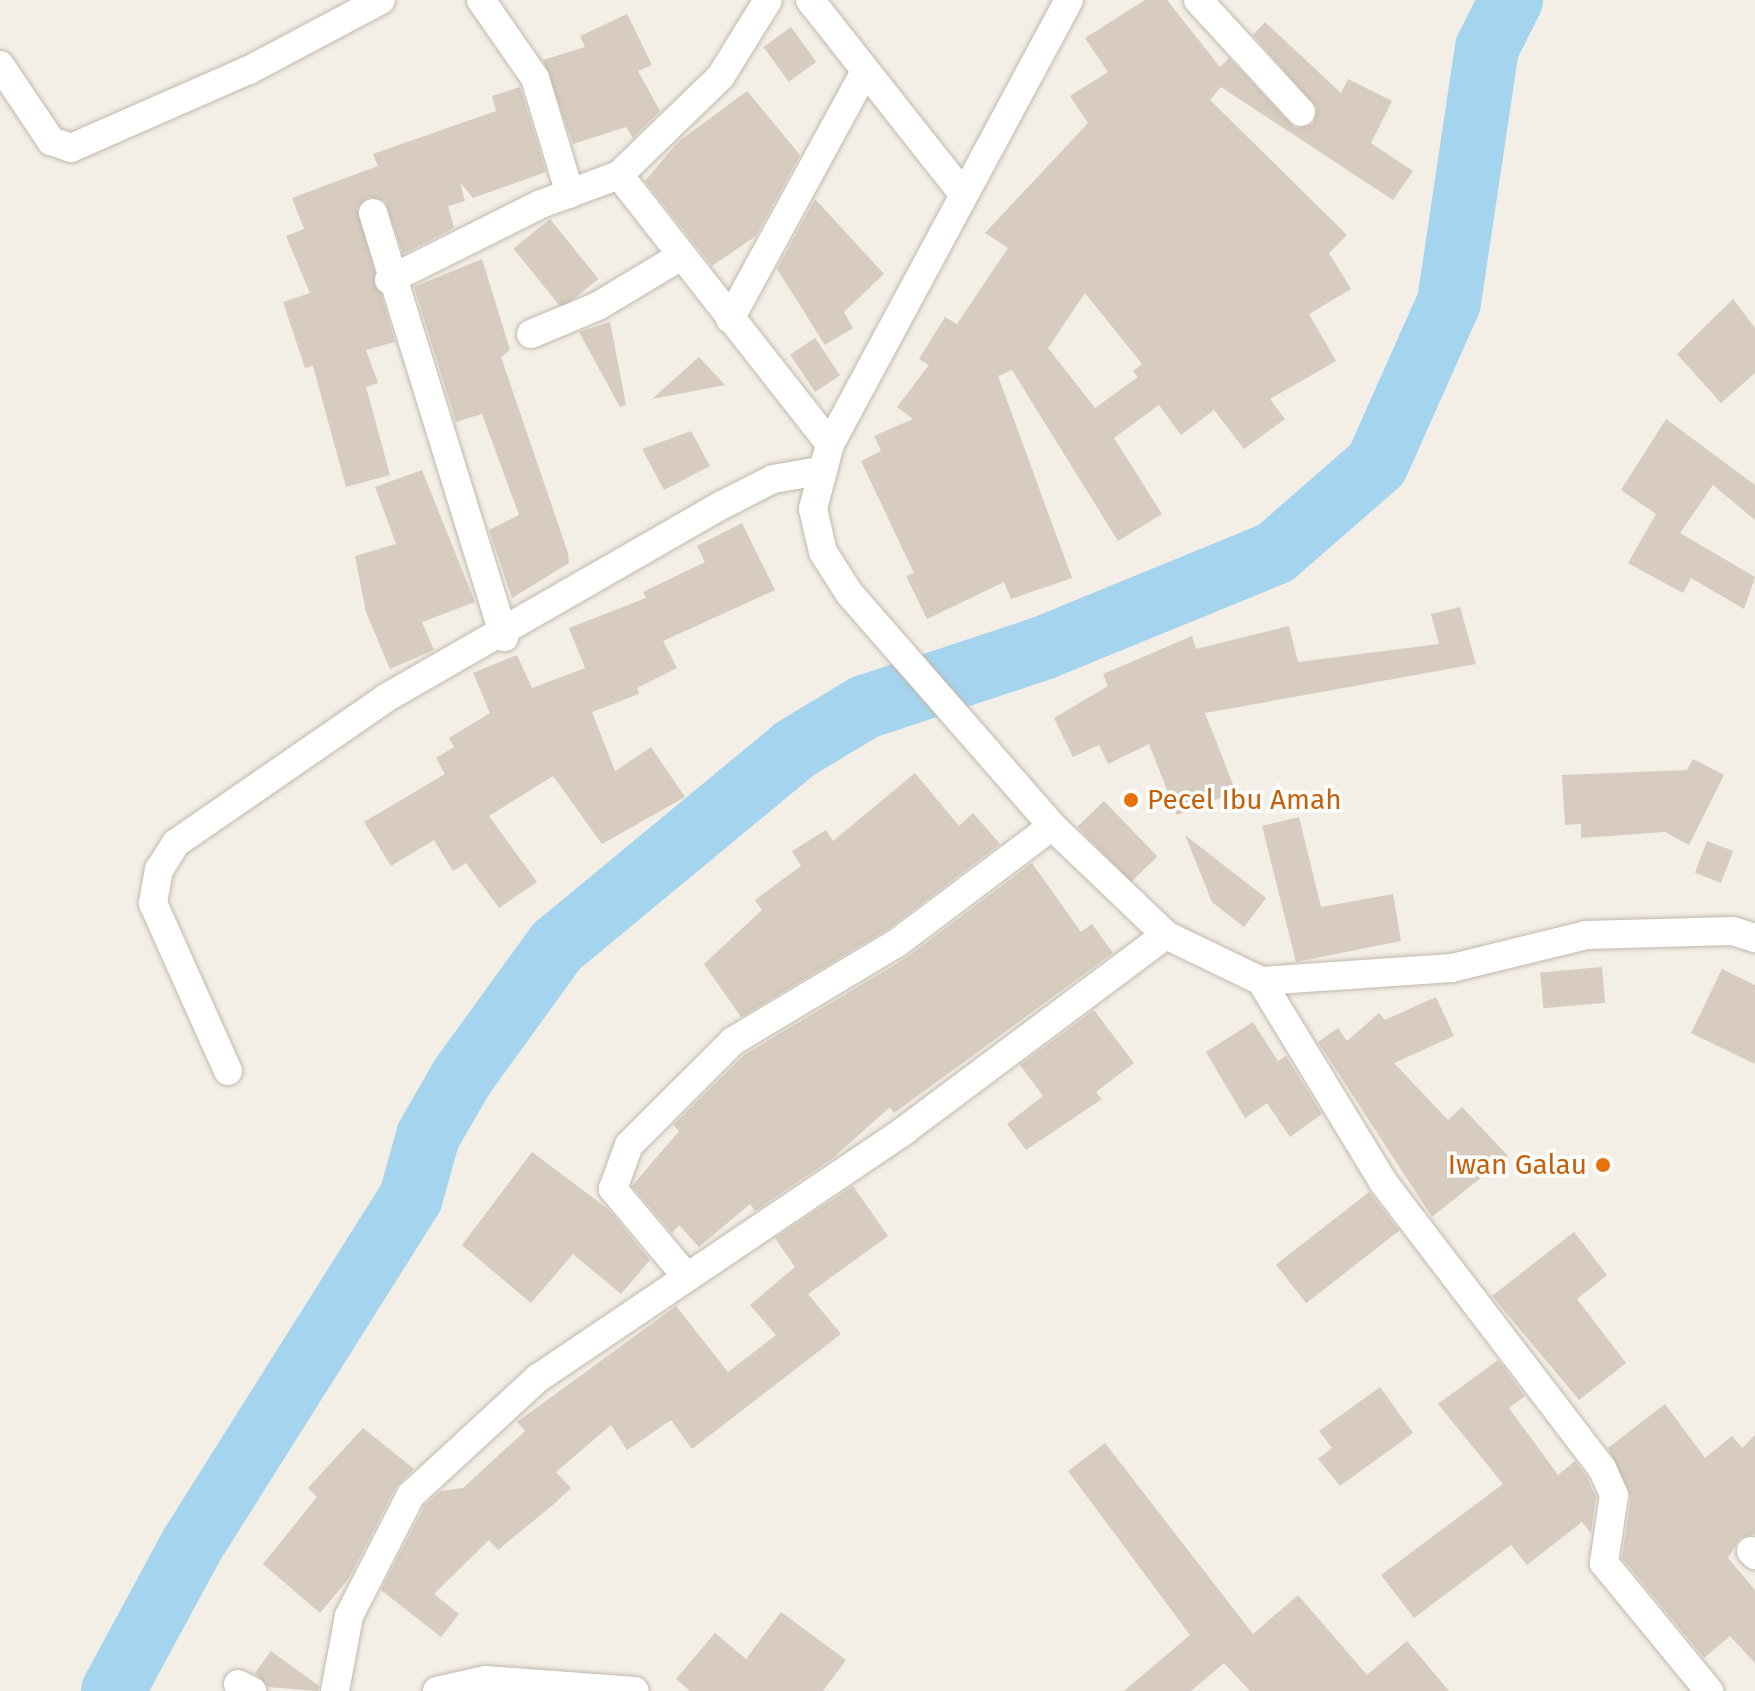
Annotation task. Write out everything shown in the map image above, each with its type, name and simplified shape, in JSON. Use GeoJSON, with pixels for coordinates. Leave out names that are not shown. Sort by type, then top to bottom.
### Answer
{"type":"FeatureCollection","features":[{"type":"Feature","properties":{"kind":"street"},"geometry":{"type":"LineString","coordinates":[[0,65],[51,141],[71,148],[249,70],[381,0]]}},
{"type":"Feature","properties":{"kind":"street"},"geometry":{"type":"LineString","coordinates":[[481,0],[535,78],[570,194]]}},
{"type":"Feature","properties":{"kind":"street"},"geometry":{"type":"LineString","coordinates":[[389,280],[570,194],[619,175],[721,76],[768,0]]}},
{"type":"Feature","properties":{"kind":"street"},"geometry":{"type":"LineString","coordinates":[[810,0],[961,191]]}},
{"type":"Feature","properties":{"kind":"street"},"geometry":{"type":"LineString","coordinates":[[1069,0],[961,191],[830,444],[820,471],[813,509],[823,552],[849,593],[1052,826],[1166,935],[1261,981],[1452,968],[1586,935],[1733,931],[1755,938]]}},
{"type":"Feature","properties":{"kind":"street"},"geometry":{"type":"LineString","coordinates":[[1198,0],[1301,112]]}},
{"type":"Feature","properties":{"kind":"street"},"geometry":{"type":"LineString","coordinates":[[730,319],[865,71]]}},
{"type":"Feature","properties":{"kind":"street"},"geometry":{"type":"LineString","coordinates":[[619,175],[830,444]]}},
{"type":"Feature","properties":{"kind":"street"},"geometry":{"type":"LineString","coordinates":[[373,213],[389,280],[504,637]]}},
{"type":"Feature","properties":{"kind":"street"},"geometry":{"type":"LineString","coordinates":[[531,334],[598,306],[681,256]]}},
{"type":"Feature","properties":{"kind":"street"},"geometry":{"type":"LineString","coordinates":[[228,1071],[153,903],[159,870],[176,843],[386,698],[504,637],[722,505],[773,479],[820,471]]}},
{"type":"Feature","properties":{"kind":"street"},"geometry":{"type":"LineString","coordinates":[[686,1276],[613,1189],[629,1145],[733,1041],[897,943],[1052,826]]}},
{"type":"Feature","properties":{"kind":"street"},"geometry":{"type":"LineString","coordinates":[[335,1691],[349,1616],[411,1495],[538,1378],[918,1121],[1166,935]]}},
{"type":"Feature","properties":{"kind":"street"},"geometry":{"type":"LineString","coordinates":[[1261,981],[1383,1182],[1602,1468],[1614,1495],[1604,1563],[1709,1691]]}},
{"type":"Feature","properties":{"kind":"street"},"geometry":{"type":"LineString","coordinates":[[437,1691],[486,1680],[635,1691]]}},
{"type":"Feature","properties":{"kind":"building"},"geometry":{"type":"Polygon","coordinates":[[[1145,0],[1167,0],[1220,67],[1229,58],[1295,128],[1313,124],[1317,108],[1253,35],[1265,22],[1341,93],[1348,79],[1392,101],[1371,143],[1413,171],[1393,200],[1221,87],[1210,100],[1347,235],[1329,253],[1351,289],[1309,314],[1336,361],[1270,399],[1285,419],[1244,449],[1214,410],[1181,435],[1159,405],[1114,438],[1162,514],[1118,541],[1012,370],[998,376],[1072,578],[1011,599],[1004,582],[927,619],[906,576],[914,573],[861,461],[881,451],[874,436],[913,419],[897,407],[929,365],[919,359],[945,317],[957,324],[1008,248],[985,233],[1088,123],[1070,96],[1108,72],[1085,38],[1145,0]],[[1085,293],[1048,348],[1095,408],[1138,377],[1133,371],[1142,364],[1085,293]]]}},
{"type":"Feature","properties":{"kind":"building"},"geometry":{"type":"Polygon","coordinates":[[[627,14],[652,65],[638,71],[660,111],[633,138],[626,127],[573,144],[543,60],[585,47],[580,36],[627,14]]]}},
{"type":"Feature","properties":{"kind":"building"},"geometry":{"type":"Polygon","coordinates":[[[791,27],[816,62],[789,82],[763,47],[791,27]]]}},
{"type":"Feature","properties":{"kind":"building"},"geometry":{"type":"Polygon","coordinates":[[[520,87],[546,172],[473,198],[460,182],[465,201],[448,206],[454,228],[403,254],[385,201],[369,197],[357,208],[395,342],[366,350],[378,383],[366,387],[390,475],[346,487],[313,366],[305,368],[283,302],[310,293],[286,236],[304,229],[292,198],[378,166],[373,154],[496,111],[492,96],[520,87]]]}},
{"type":"Feature","properties":{"kind":"building"},"geometry":{"type":"Polygon","coordinates":[[[747,91],[800,155],[756,236],[712,266],[645,181],[678,142],[747,91]]]}},
{"type":"Feature","properties":{"kind":"building"},"geometry":{"type":"Polygon","coordinates":[[[815,199],[884,274],[844,312],[853,328],[825,345],[777,269],[815,199]]]}},
{"type":"Feature","properties":{"kind":"building"},"geometry":{"type":"Polygon","coordinates":[[[550,219],[598,279],[562,308],[513,249],[550,219]]]}},
{"type":"Feature","properties":{"kind":"building"},"geometry":{"type":"Polygon","coordinates":[[[482,259],[510,350],[501,357],[569,563],[512,598],[489,530],[519,515],[482,414],[456,422],[414,287],[482,259]]]}},
{"type":"Feature","properties":{"kind":"building"},"geometry":{"type":"Polygon","coordinates":[[[1733,299],[1755,328],[1755,373],[1721,403],[1677,354],[1733,299]]]}},
{"type":"Feature","properties":{"kind":"building"},"geometry":{"type":"Polygon","coordinates":[[[610,322],[626,405],[620,407],[579,332],[610,322]]]}},
{"type":"Feature","properties":{"kind":"building"},"geometry":{"type":"Polygon","coordinates":[[[815,338],[840,375],[815,392],[790,355],[815,338]]]}},
{"type":"Feature","properties":{"kind":"building"},"geometry":{"type":"Polygon","coordinates":[[[699,357],[725,385],[652,399],[699,357]]]}},
{"type":"Feature","properties":{"kind":"building"},"geometry":{"type":"Polygon","coordinates":[[[1666,419],[1755,485],[1755,520],[1713,485],[1680,533],[1755,577],[1744,609],[1691,578],[1683,593],[1628,563],[1656,514],[1621,490],[1666,419]]]}},
{"type":"Feature","properties":{"kind":"building"},"geometry":{"type":"Polygon","coordinates":[[[691,431],[710,466],[664,490],[642,449],[691,431]]]}},
{"type":"Feature","properties":{"kind":"building"},"geometry":{"type":"Polygon","coordinates":[[[422,470],[475,602],[422,622],[434,650],[390,669],[366,612],[355,556],[396,544],[375,487],[422,470]]]}},
{"type":"Feature","properties":{"kind":"building"},"geometry":{"type":"Polygon","coordinates":[[[742,523],[775,590],[663,641],[677,668],[637,688],[639,694],[592,712],[615,771],[651,747],[685,797],[602,844],[553,776],[489,816],[537,882],[499,908],[466,863],[453,871],[434,840],[391,866],[364,822],[445,774],[436,758],[454,747],[449,738],[490,713],[473,673],[517,655],[532,688],[585,668],[569,628],[646,598],[643,592],[705,562],[697,546],[742,523]]]}},
{"type":"Feature","properties":{"kind":"building"},"geometry":{"type":"Polygon","coordinates":[[[1460,607],[1476,664],[1205,713],[1236,792],[1177,815],[1149,744],[1108,764],[1099,745],[1073,757],[1054,718],[1108,686],[1103,674],[1192,636],[1196,649],[1289,626],[1298,662],[1439,644],[1431,614],[1460,607]]]}},
{"type":"Feature","properties":{"kind":"building"},"geometry":{"type":"Polygon","coordinates":[[[1693,759],[1724,775],[1689,845],[1665,832],[1581,838],[1581,824],[1565,825],[1562,775],[1687,770],[1693,759]]]}},
{"type":"Feature","properties":{"kind":"building"},"geometry":{"type":"Polygon","coordinates":[[[915,773],[959,826],[973,813],[1000,844],[888,929],[741,1017],[704,964],[762,910],[755,900],[801,866],[792,851],[826,830],[833,841],[915,773]]]}},
{"type":"Feature","properties":{"kind":"building"},"geometry":{"type":"Polygon","coordinates":[[[1104,801],[1157,856],[1131,882],[1077,827],[1104,801]]]}},
{"type":"Feature","properties":{"kind":"building"},"geometry":{"type":"Polygon","coordinates":[[[1299,817],[1321,907],[1393,894],[1401,941],[1296,962],[1262,826],[1299,817]]]}},
{"type":"Feature","properties":{"kind":"building"},"geometry":{"type":"Polygon","coordinates":[[[1185,835],[1266,898],[1244,927],[1212,902],[1185,835]]]}},
{"type":"Feature","properties":{"kind":"building"},"geometry":{"type":"Polygon","coordinates":[[[1707,841],[1733,851],[1721,883],[1695,873],[1707,841]]]}},
{"type":"Feature","properties":{"kind":"building"},"geometry":{"type":"Polygon","coordinates":[[[1032,863],[1081,932],[1092,924],[1113,953],[894,1113],[890,1107],[833,1158],[755,1211],[750,1204],[699,1247],[679,1225],[672,1233],[632,1186],[679,1131],[673,1125],[744,1055],[906,958],[1032,863]]]}},
{"type":"Feature","properties":{"kind":"building"},"geometry":{"type":"Polygon","coordinates":[[[1602,967],[1605,1003],[1543,1008],[1540,972],[1602,967]]]}},
{"type":"Feature","properties":{"kind":"building"},"geometry":{"type":"Polygon","coordinates":[[[1722,969],[1755,985],[1755,1064],[1691,1033],[1722,969]]]}},
{"type":"Feature","properties":{"kind":"building"},"geometry":{"type":"Polygon","coordinates":[[[1436,997],[1454,1036],[1394,1063],[1448,1120],[1462,1107],[1508,1156],[1432,1217],[1318,1042],[1338,1028],[1347,1041],[1379,1013],[1385,1020],[1436,997]]]}},
{"type":"Feature","properties":{"kind":"building"},"geometry":{"type":"Polygon","coordinates":[[[1094,1010],[1134,1063],[1096,1092],[1102,1099],[1026,1150],[1007,1124],[1043,1096],[1020,1065],[1094,1010]]]}},
{"type":"Feature","properties":{"kind":"building"},"geometry":{"type":"Polygon","coordinates":[[[1253,1022],[1278,1061],[1286,1056],[1322,1114],[1290,1137],[1267,1103],[1245,1118],[1206,1052],[1253,1022]]]}},
{"type":"Feature","properties":{"kind":"building"},"geometry":{"type":"Polygon","coordinates":[[[532,1152],[608,1209],[650,1260],[621,1294],[573,1254],[531,1303],[462,1245],[532,1152]]]}},
{"type":"Feature","properties":{"kind":"building"},"geometry":{"type":"Polygon","coordinates":[[[853,1186],[888,1236],[808,1294],[841,1334],[692,1449],[671,1420],[627,1450],[611,1425],[556,1472],[571,1488],[498,1550],[489,1540],[434,1594],[459,1614],[441,1637],[381,1590],[425,1505],[441,1491],[463,1488],[525,1431],[517,1422],[676,1306],[728,1372],[776,1335],[750,1305],[795,1267],[775,1238],[853,1186]]]}},
{"type":"Feature","properties":{"kind":"building"},"geometry":{"type":"Polygon","coordinates":[[[1369,1192],[1399,1231],[1306,1303],[1276,1265],[1369,1192]]]}},
{"type":"Feature","properties":{"kind":"building"},"geometry":{"type":"Polygon","coordinates":[[[1574,1232],[1607,1275],[1577,1299],[1626,1363],[1579,1400],[1492,1296],[1574,1232]]]}},
{"type":"Feature","properties":{"kind":"building"},"geometry":{"type":"Polygon","coordinates":[[[1498,1360],[1525,1396],[1509,1408],[1558,1475],[1575,1461],[1587,1477],[1596,1497],[1591,1533],[1582,1522],[1527,1565],[1511,1545],[1414,1618],[1381,1575],[1503,1484],[1438,1404],[1498,1360]]]}},
{"type":"Feature","properties":{"kind":"building"},"geometry":{"type":"Polygon","coordinates":[[[1380,1387],[1413,1433],[1340,1486],[1318,1459],[1332,1448],[1319,1431],[1380,1387]]]}},
{"type":"Feature","properties":{"kind":"building"},"geometry":{"type":"Polygon","coordinates":[[[1665,1404],[1705,1458],[1732,1436],[1742,1448],[1755,1435],[1755,1534],[1740,1538],[1728,1558],[1755,1590],[1755,1663],[1730,1636],[1704,1658],[1622,1558],[1631,1497],[1608,1448],[1665,1404]]]}},
{"type":"Feature","properties":{"kind":"building"},"geometry":{"type":"Polygon","coordinates":[[[363,1428],[414,1469],[396,1487],[349,1578],[320,1613],[263,1564],[317,1497],[308,1488],[363,1428]]]}},
{"type":"Feature","properties":{"kind":"building"},"geometry":{"type":"Polygon","coordinates":[[[1105,1443],[1253,1634],[1298,1595],[1367,1675],[1407,1641],[1449,1691],[1250,1691],[1224,1663],[1191,1691],[1124,1691],[1190,1635],[1068,1471],[1105,1443]]]}},
{"type":"Feature","properties":{"kind":"building"},"geometry":{"type":"Polygon","coordinates":[[[781,1612],[846,1660],[823,1691],[690,1691],[676,1679],[715,1633],[746,1659],[781,1612]]]}},
{"type":"Feature","properties":{"kind":"building"},"geometry":{"type":"Polygon","coordinates":[[[271,1651],[319,1686],[318,1691],[268,1687],[255,1673],[271,1651]]]}},
{"type":"Feature","properties":{"kind":"waterway"},"geometry":{"type":"LineString","coordinates":[[113,1691],[192,1545],[411,1197],[428,1136],[462,1077],[557,946],[795,749],[865,707],[1043,648],[1275,553],[1377,464],[1449,302],[1487,48],[1511,0]]}},
{"type":"Feature","properties":{"kind":"place","name":"Pecel Ibu Amah"},"geometry":{"type":"Point","coordinates":[1131,800]}},
{"type":"Feature","properties":{"kind":"place","name":"Iwan Galau"},"geometry":{"type":"Point","coordinates":[1603,1165]}}]}
